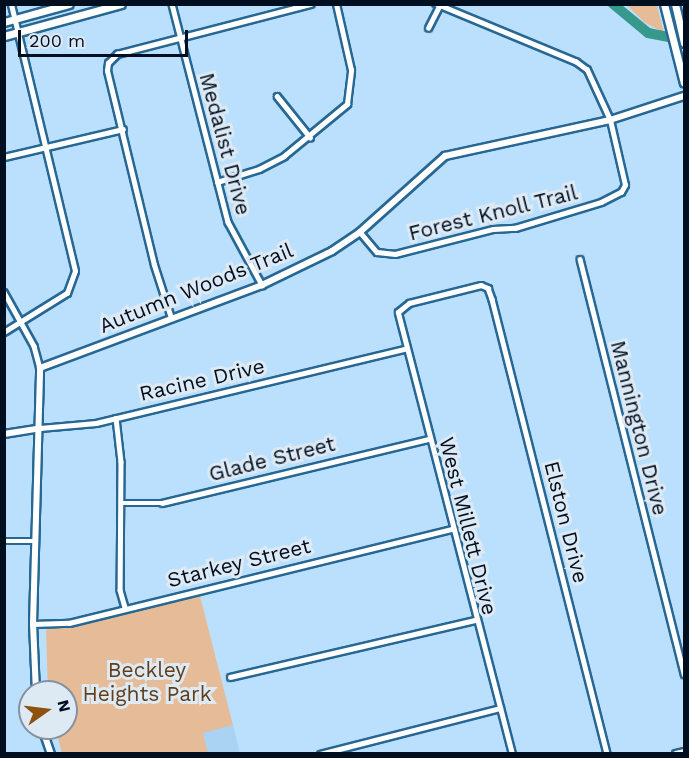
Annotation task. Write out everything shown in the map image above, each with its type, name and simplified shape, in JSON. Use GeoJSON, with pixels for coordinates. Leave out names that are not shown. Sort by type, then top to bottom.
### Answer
{"type":"FeatureCollection","features":[{"type":"Feature","properties":{"kind":"main road"},"geometry":{"type":"LineString","coordinates":[[4,21],[69,4]]}},
{"type":"Feature","properties":{"kind":"main road"},"geometry":{"type":"LineString","coordinates":[[4,36],[121,4]]}},
{"type":"Feature","properties":{"kind":"main road"},"geometry":{"type":"LineString","coordinates":[[664,4],[684,83]]}},
{"type":"Feature","properties":{"kind":"main road"},"geometry":{"type":"LineString","coordinates":[[675,4],[684,43]]}},
{"type":"Feature","properties":{"kind":"street"},"geometry":{"type":"LineString","coordinates":[[4,332],[67,293],[74,280],[73,262],[43,147],[11,4]]}},
{"type":"Feature","properties":{"kind":"street","name":"Medalist Drive"},"geometry":{"type":"LineString","coordinates":[[172,4],[228,222],[262,285]]}},
{"type":"Feature","properties":{"kind":"street"},"geometry":{"type":"LineString","coordinates":[[171,318],[154,265],[123,129],[107,71],[111,59],[287,7],[311,4]]}},
{"type":"Feature","properties":{"kind":"street"},"geometry":{"type":"LineString","coordinates":[[217,182],[259,169],[310,137],[343,110],[351,91],[351,70],[336,4]]}},
{"type":"Feature","properties":{"kind":"street"},"geometry":{"type":"LineString","coordinates":[[428,28],[438,5],[582,65],[610,120]]}},
{"type":"Feature","properties":{"kind":"street"},"geometry":{"type":"LineString","coordinates":[[277,96],[310,137]]}},
{"type":"Feature","properties":{"kind":"street","name":"Autumn Woods Trail"},"geometry":{"type":"LineString","coordinates":[[40,368],[262,285],[332,251],[360,232],[445,156],[610,120],[684,96]]}},
{"type":"Feature","properties":{"kind":"street","name":"Forest Knoll Trail"},"geometry":{"type":"LineString","coordinates":[[360,232],[377,252],[387,255],[493,229],[515,228],[616,195],[625,185],[610,120]]}},
{"type":"Feature","properties":{"kind":"street"},"geometry":{"type":"LineString","coordinates":[[4,157],[123,129]]}},
{"type":"Feature","properties":{"kind":"street","name":"Mannington Drive"},"geometry":{"type":"LineString","coordinates":[[580,259],[684,674]]}},
{"type":"Feature","properties":{"kind":"street","name":"West Millett Drive"},"geometry":{"type":"LineString","coordinates":[[492,299],[488,288],[480,285],[400,307],[398,312],[405,349],[474,620],[512,753]]}},
{"type":"Feature","properties":{"kind":"street"},"geometry":{"type":"LineString","coordinates":[[4,292],[22,322],[40,368],[33,624],[35,680]]}},
{"type":"Feature","properties":{"kind":"street","name":"Elston Drive"},"geometry":{"type":"LineString","coordinates":[[492,299],[607,753]]}},
{"type":"Feature","properties":{"kind":"street","name":"Racine Drive"},"geometry":{"type":"LineString","coordinates":[[4,434],[40,428],[55,429],[116,418],[405,349]]}},
{"type":"Feature","properties":{"kind":"street"},"geometry":{"type":"LineString","coordinates":[[116,418],[121,502],[119,557],[125,608]]}},
{"type":"Feature","properties":{"kind":"street","name":"Glade Street"},"geometry":{"type":"LineString","coordinates":[[121,502],[162,503],[429,439]]}},
{"type":"Feature","properties":{"kind":"street","name":"Starkey Street"},"geometry":{"type":"LineString","coordinates":[[33,624],[69,623],[452,529]]}},
{"type":"Feature","properties":{"kind":"street"},"geometry":{"type":"LineString","coordinates":[[4,541],[35,541]]}},
{"type":"Feature","properties":{"kind":"street"},"geometry":{"type":"LineString","coordinates":[[230,677],[474,620]]}},
{"type":"Feature","properties":{"kind":"street"},"geometry":{"type":"LineString","coordinates":[[320,753],[500,708]]}},
{"type":"Feature","properties":{"kind":"street"},"geometry":{"type":"LineString","coordinates":[[676,753],[684,752]]}},
{"type":"Feature","properties":{"kind":"shaded area"},"geometry":{"type":"Polygon","coordinates":[[[233,725],[240,753],[72,754],[220,728],[233,725]]]}},
{"type":"Feature","properties":{"kind":"green space"},"geometry":{"type":"Polygon","coordinates":[[[627,5],[657,5],[664,33],[644,22],[627,5]]]}},
{"type":"Feature","properties":{"kind":"green space","name":"Beckley Heights Park"},"geometry":{"type":"Polygon","coordinates":[[[200,596],[233,725],[203,733],[208,753],[62,753],[58,740],[78,740],[78,680],[48,680],[46,630],[200,596]]]}},
{"type":"Feature","properties":{"kind":"waterway"},"geometry":{"type":"LineString","coordinates":[[613,4],[648,33],[684,40]]}}]}
